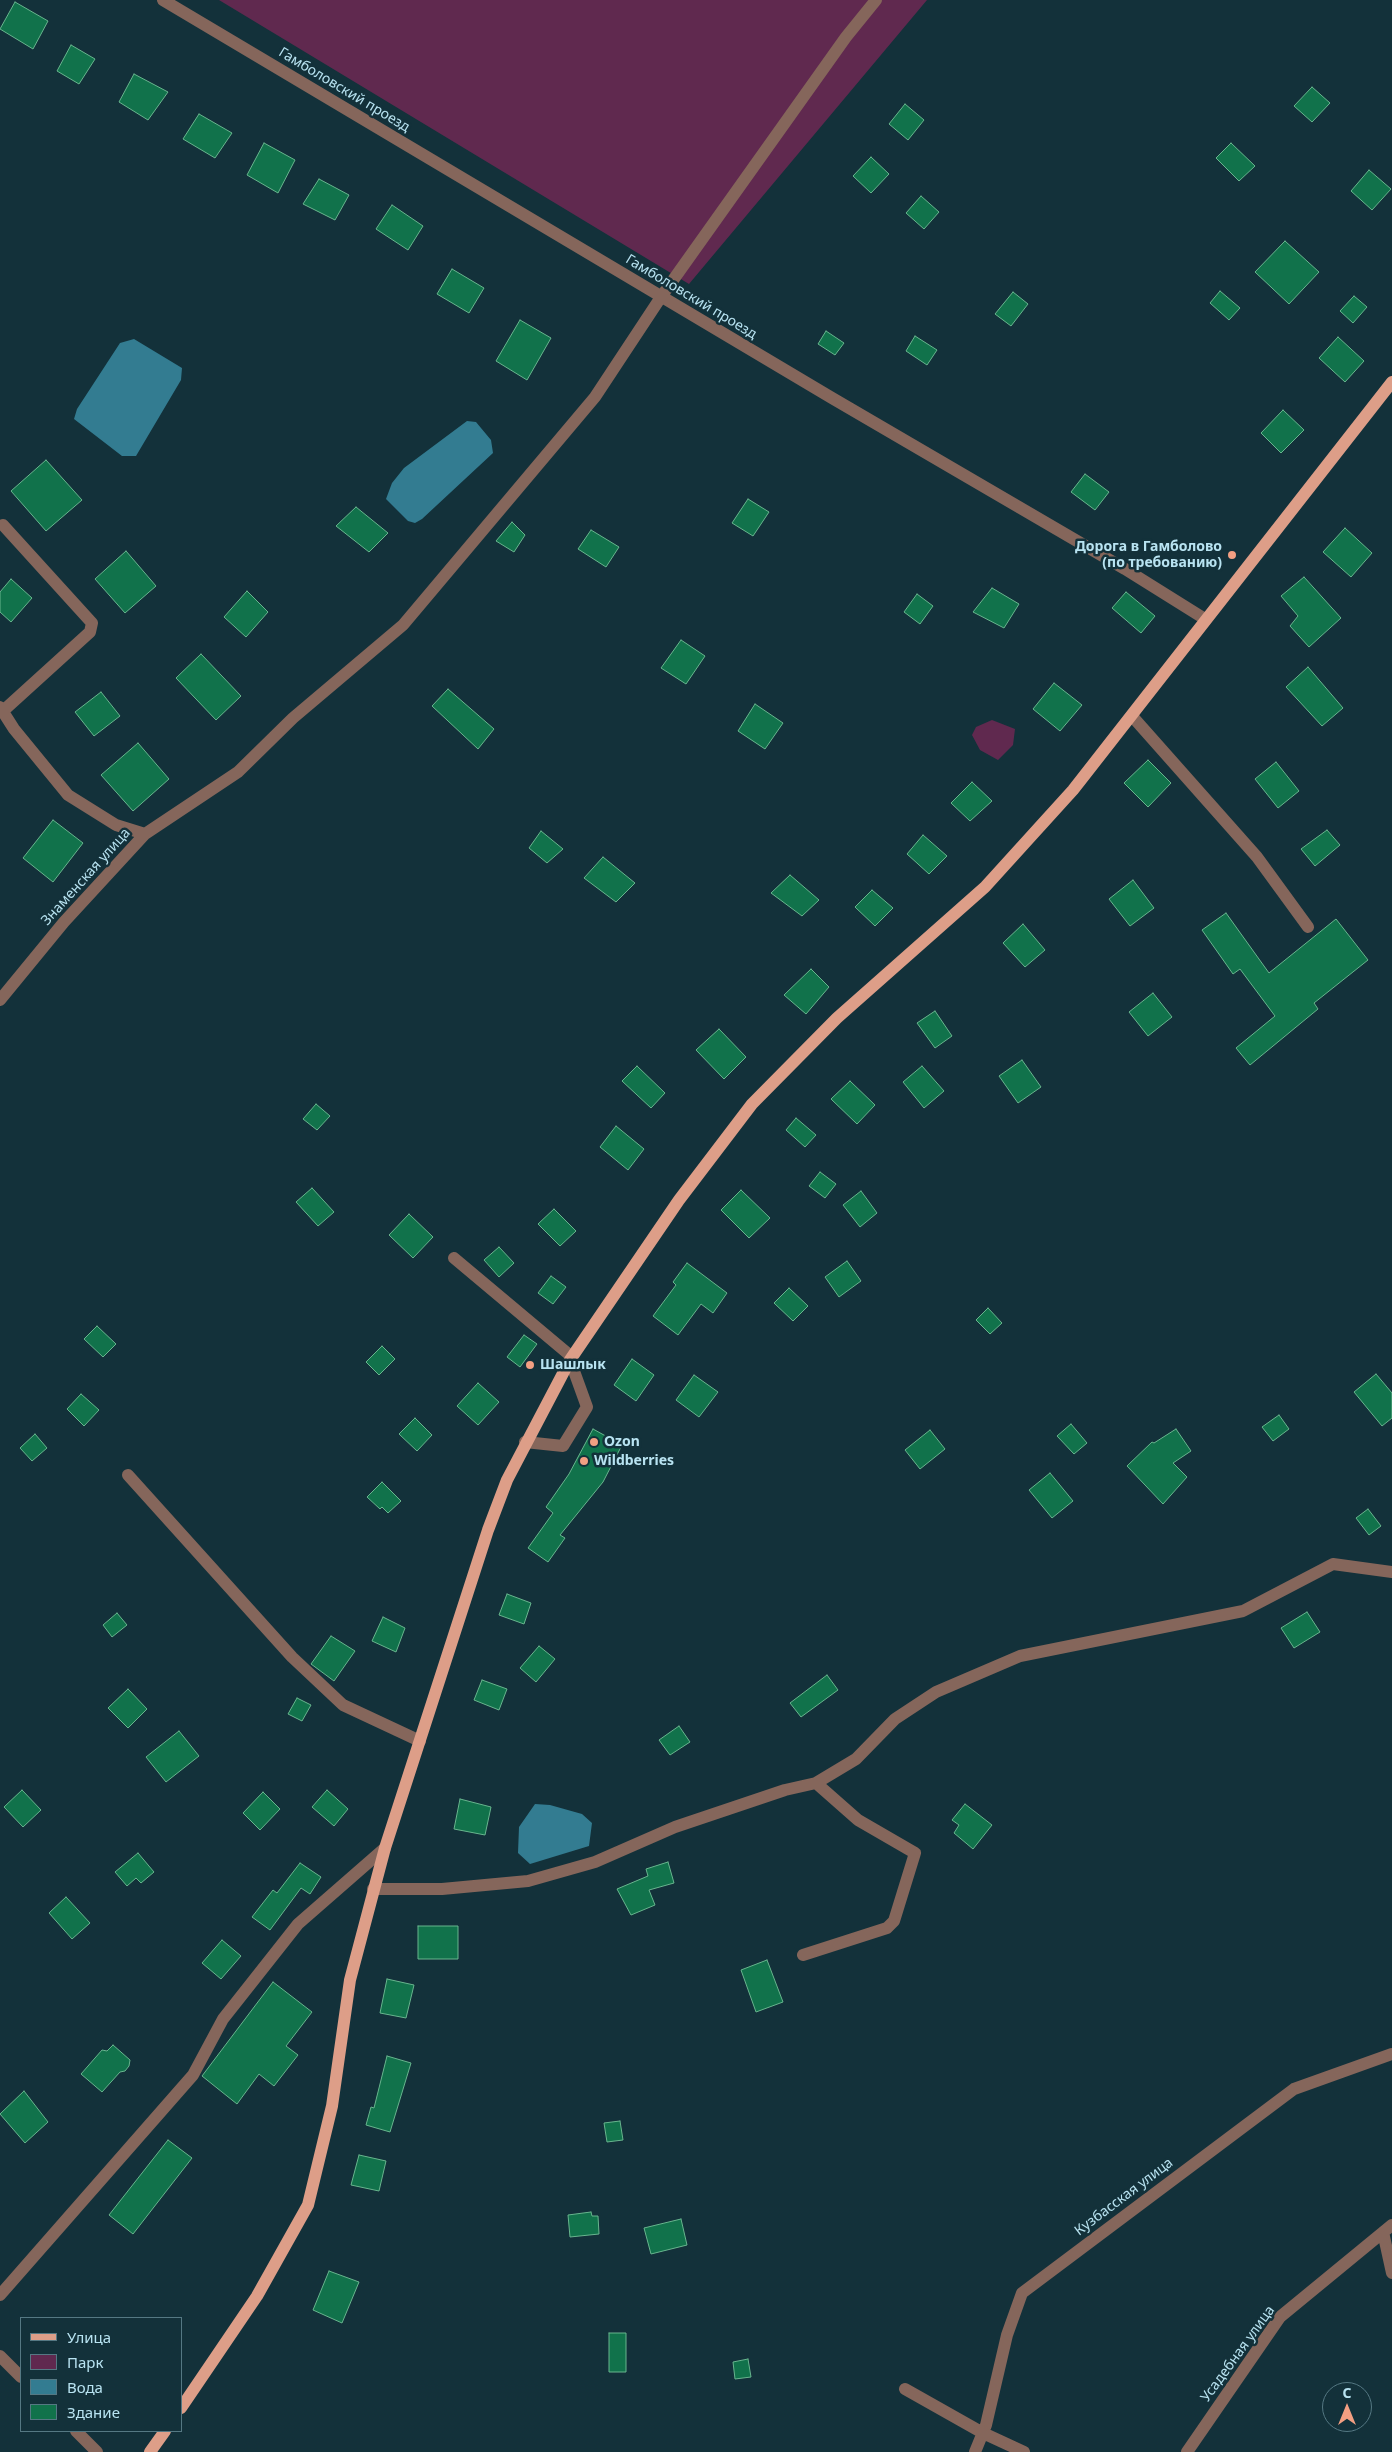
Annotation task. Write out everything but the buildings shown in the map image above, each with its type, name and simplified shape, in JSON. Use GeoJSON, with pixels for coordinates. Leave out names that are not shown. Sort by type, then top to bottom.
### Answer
{"type":"FeatureCollection","features":[{"type":"Feature","properties":{"kind":"main road"},"geometry":{"type":"LineString","coordinates":[[182,2407],[257,2296],[308,2205],[332,2106],[350,1980],[385,1848],[488,1530],[507,1480],[525,1442],[571,1359],[679,1200],[752,1104],[836,1018],[985,887],[1073,790],[1392,382]]}},
{"type":"Feature","properties":{"kind":"main road"},"geometry":{"type":"LineString","coordinates":[[150,2452],[164,2432]]}},
{"type":"Feature","properties":{"kind":"street","name":"Гамболовский проезд"},"geometry":{"type":"LineString","coordinates":[[163,0],[662,297],[1108,559],[1205,619]]}},
{"type":"Feature","properties":{"kind":"street"},"geometry":{"type":"LineString","coordinates":[[145,834],[238,772],[293,718],[403,626],[595,397],[662,297],[846,37],[876,0]]}},
{"type":"Feature","properties":{"kind":"street"},"geometry":{"type":"LineString","coordinates":[[1,709],[92,628],[89,619],[3,525]]}},
{"type":"Feature","properties":{"kind":"street","name":"Знаменская улица"},"geometry":{"type":"LineString","coordinates":[[0,1000],[64,922],[145,834],[116,825],[68,795],[14,729],[1,709]]}},
{"type":"Feature","properties":{"kind":"street"},"geometry":{"type":"LineString","coordinates":[[1132,716],[1257,857],[1308,927]]}},
{"type":"Feature","properties":{"kind":"street"},"geometry":{"type":"LineString","coordinates":[[454,1258],[571,1359],[587,1408],[562,1446],[525,1442]]}},
{"type":"Feature","properties":{"kind":"street"},"geometry":{"type":"LineString","coordinates":[[128,1475],[292,1657],[343,1705],[420,1741]]}},
{"type":"Feature","properties":{"kind":"street"},"geometry":{"type":"LineString","coordinates":[[373,1889],[442,1889],[528,1881],[595,1862],[674,1827],[785,1790],[816,1783],[856,1759],[895,1719],[936,1692],[1020,1656],[1243,1611],[1333,1564],[1392,1572]]}},
{"type":"Feature","properties":{"kind":"street"},"geometry":{"type":"LineString","coordinates":[[804,1955],[887,1928],[894,1921],[916,1853],[858,1820],[816,1783]]}},
{"type":"Feature","properties":{"kind":"street"},"geometry":{"type":"LineString","coordinates":[[0,2295],[193,2075],[224,2020],[298,1924],[385,1848]]}},
{"type":"Feature","properties":{"kind":"street","name":"Кузбасская улица"},"geometry":{"type":"LineString","coordinates":[[975,2452],[983,2433],[1007,2335],[1022,2294],[1294,2089],[1392,2054]]}},
{"type":"Feature","properties":{"kind":"street"},"geometry":{"type":"LineString","coordinates":[[1387,2229],[1392,2273]]}},
{"type":"Feature","properties":{"kind":"street","name":"Усадебная улица"},"geometry":{"type":"LineString","coordinates":[[1187,2452],[1280,2317],[1387,2229]]}},
{"type":"Feature","properties":{"kind":"street"},"geometry":{"type":"LineString","coordinates":[[0,2356],[20,2376]]}},
{"type":"Feature","properties":{"kind":"street"},"geometry":{"type":"LineString","coordinates":[[905,2389],[983,2433],[1024,2452]]}},
{"type":"Feature","properties":{"kind":"street"},"geometry":{"type":"LineString","coordinates":[[77,2432],[98,2452]]}},
{"type":"Feature","properties":{"kind":"green space"},"geometry":{"type":"Polygon","coordinates":[[[219,0],[927,0],[689,284],[219,0]]]}},
{"type":"Feature","properties":{"kind":"green space"},"geometry":{"type":"Polygon","coordinates":[[[992,720],[1015,729],[1013,745],[998,760],[980,750],[972,735],[976,727],[992,720]]]}},
{"type":"Feature","properties":{"kind":"water"},"geometry":{"type":"Polygon","coordinates":[[[134,339],[182,368],[181,380],[136,456],[122,456],[74,419],[77,409],[120,343],[134,339]]]}},
{"type":"Feature","properties":{"kind":"water"},"geometry":{"type":"Polygon","coordinates":[[[467,421],[476,422],[491,440],[493,453],[422,519],[415,523],[408,521],[386,499],[392,483],[404,468],[467,421]]]}},
{"type":"Feature","properties":{"kind":"water"},"geometry":{"type":"Polygon","coordinates":[[[535,1804],[550,1805],[582,1814],[592,1823],[589,1846],[530,1864],[518,1853],[519,1827],[535,1804]]]}},
{"type":"Feature","properties":{"kind":"place","name":"Дорога в Гамболово (по требованию)"},"geometry":{"type":"Point","coordinates":[1232,555]}},
{"type":"Feature","properties":{"kind":"place","name":"Шашлык"},"geometry":{"type":"Point","coordinates":[530,1365]}},
{"type":"Feature","properties":{"kind":"place","name":"Ozon"},"geometry":{"type":"Point","coordinates":[594,1442]}},
{"type":"Feature","properties":{"kind":"place","name":"Wildberries"},"geometry":{"type":"Point","coordinates":[584,1461]}}]}
